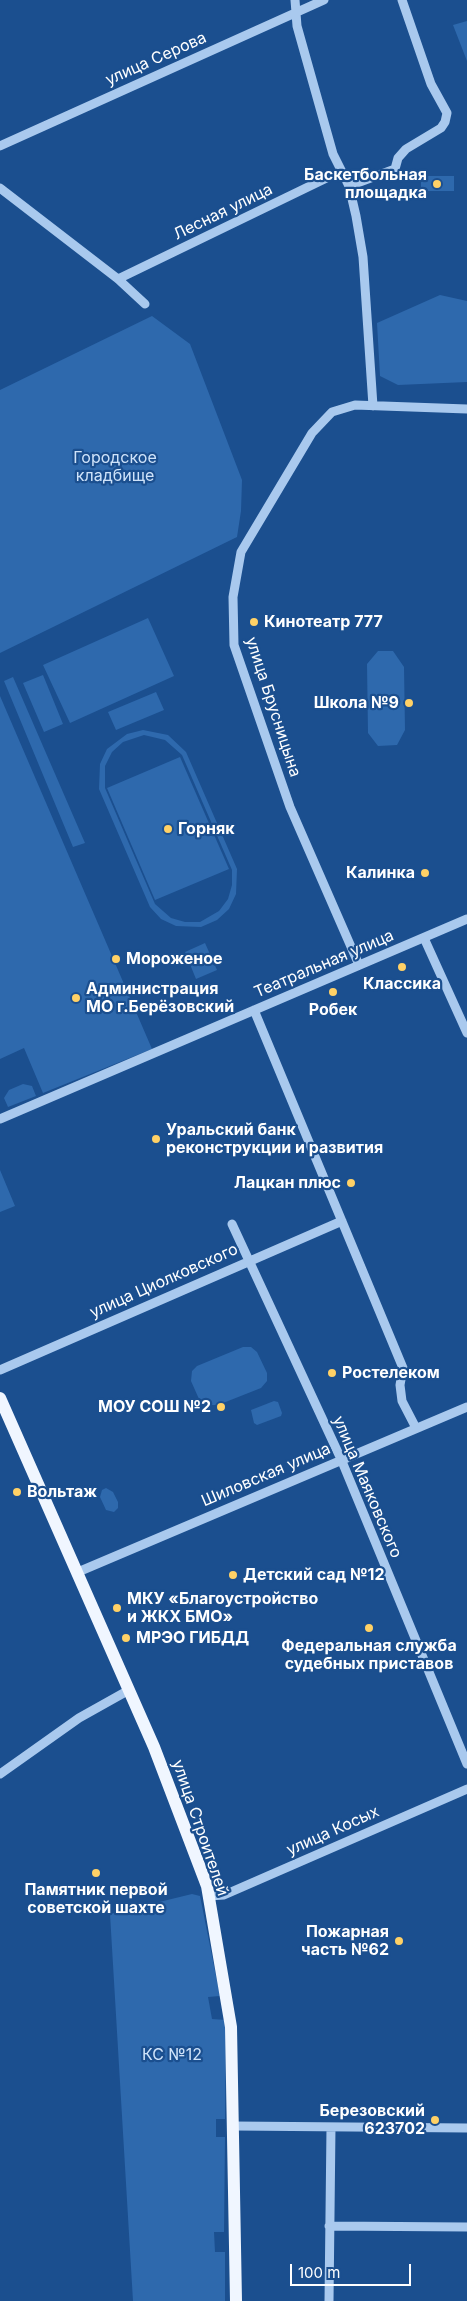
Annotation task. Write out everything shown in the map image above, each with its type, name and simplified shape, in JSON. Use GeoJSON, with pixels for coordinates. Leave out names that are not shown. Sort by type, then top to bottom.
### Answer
{"type":"FeatureCollection","features":[{"type":"Feature","properties":{"kind":"main road","name":"улица Строителей"},"geometry":{"type":"LineString","coordinates":[[0,1398],[129,1690],[190,1838],[209,1896],[228,2002],[234,2126],[236,2301]]}},
{"type":"Feature","properties":{"kind":"street"},"geometry":{"type":"LineString","coordinates":[[295,0],[297,26],[333,154],[349,186],[363,257],[374,406],[467,409]]}},
{"type":"Feature","properties":{"kind":"street","name":"улица Серова"},"geometry":{"type":"LineString","coordinates":[[0,146],[324,0]]}},
{"type":"Feature","properties":{"kind":"street"},"geometry":{"type":"LineString","coordinates":[[349,186],[394,169],[398,158],[406,149],[441,128],[445,122],[447,113],[431,84],[402,0]]}},
{"type":"Feature","properties":{"kind":"street","name":"Лесная улица"},"geometry":{"type":"LineString","coordinates":[[118,279],[341,171]]}},
{"type":"Feature","properties":{"kind":"street"},"geometry":{"type":"LineString","coordinates":[[0,188],[118,279],[145,304]]}},
{"type":"Feature","properties":{"kind":"street","name":"улица Брусницына"},"geometry":{"type":"LineString","coordinates":[[359,965],[290,807],[234,645],[233,597],[241,552],[312,433],[332,412],[355,405],[374,406]]}},
{"type":"Feature","properties":{"kind":"street","name":"Театральная улица"},"geometry":{"type":"LineString","coordinates":[[0,1119],[172,1047],[467,919]]}},
{"type":"Feature","properties":{"kind":"street"},"geometry":{"type":"LineString","coordinates":[[424,938],[467,1033]]}},
{"type":"Feature","properties":{"kind":"street"},"geometry":{"type":"LineString","coordinates":[[254,1010],[403,1368],[400,1385],[402,1401],[416,1428]]}},
{"type":"Feature","properties":{"kind":"street","name":"улица Циолковского"},"geometry":{"type":"LineString","coordinates":[[0,1370],[342,1221]]}},
{"type":"Feature","properties":{"kind":"street","name":"улица Маяковского"},"geometry":{"type":"LineString","coordinates":[[232,1224],[341,1459],[467,1764]]}},
{"type":"Feature","properties":{"kind":"street","name":"Шиловская улица"},"geometry":{"type":"LineString","coordinates":[[78,1572],[467,1407]]}},
{"type":"Feature","properties":{"kind":"street"},"geometry":{"type":"LineString","coordinates":[[0,1774],[79,1718],[129,1690]]}},
{"type":"Feature","properties":{"kind":"street","name":"улица Косых"},"geometry":{"type":"LineString","coordinates":[[209,1896],[224,1895],[467,1789]]}},
{"type":"Feature","properties":{"kind":"street"},"geometry":{"type":"LineString","coordinates":[[234,2126],[467,2128]]}},
{"type":"Feature","properties":{"kind":"street"},"geometry":{"type":"LineString","coordinates":[[329,2301],[330,2127]]}},
{"type":"Feature","properties":{"kind":"street"},"geometry":{"type":"LineString","coordinates":[[329,2226],[467,2227]]}},
{"type":"Feature","properties":{"kind":"green space"},"geometry":{"type":"Polygon","coordinates":[[[467,21],[467,61],[453,25],[467,21]]]}},
{"type":"Feature","properties":{"kind":"green space","name":"Баскетбольная площадка"},"geometry":{"type":"Polygon","coordinates":[[[421,176],[454,176],[454,191],[421,191],[421,176]]]}},
{"type":"Feature","properties":{"kind":"green space"},"geometry":{"type":"Polygon","coordinates":[[[440,295],[467,301],[467,382],[398,385],[380,376],[377,323],[440,295]]]}},
{"type":"Feature","properties":{"kind":"green space","name":"Городское кладбище"},"geometry":{"type":"Polygon","coordinates":[[[152,316],[190,344],[242,480],[241,511],[237,537],[0,653],[0,390],[152,316]]]}},
{"type":"Feature","properties":{"kind":"green space"},"geometry":{"type":"Polygon","coordinates":[[[148,618],[174,676],[70,723],[43,665],[148,618]]]}},
{"type":"Feature","properties":{"kind":"green space"},"geometry":{"type":"Polygon","coordinates":[[[378,651],[393,651],[404,667],[405,730],[397,745],[378,746],[368,733],[367,664],[378,651]]]}},
{"type":"Feature","properties":{"kind":"green space"},"geometry":{"type":"Polygon","coordinates":[[[43,675],[63,724],[44,732],[23,683],[43,675]]]}},
{"type":"Feature","properties":{"kind":"green space"},"geometry":{"type":"Polygon","coordinates":[[[13,677],[85,843],[73,847],[4,681],[13,677]]]}},
{"type":"Feature","properties":{"kind":"green space"},"geometry":{"type":"Polygon","coordinates":[[[156,692],[164,710],[116,730],[108,712],[156,692]]]}},
{"type":"Feature","properties":{"kind":"green space"},"geometry":{"type":"Polygon","coordinates":[[[0,696],[152,1049],[43,1093],[24,1048],[0,1059],[0,696]]]}},
{"type":"Feature","properties":{"kind":"green space"},"geometry":{"type":"Polygon","coordinates":[[[143,730],[168,735],[186,752],[237,869],[236,894],[229,909],[217,920],[201,927],[176,926],[161,919],[150,907],[99,789],[100,764],[107,749],[127,734],[143,730]],[[144,735],[123,742],[112,752],[105,766],[105,788],[155,904],[171,918],[185,922],[200,922],[219,911],[228,899],[232,885],[232,870],[182,755],[165,740],[144,735]]]}},
{"type":"Feature","properties":{"kind":"green space","name":"Горняк"},"geometry":{"type":"Polygon","coordinates":[[[180,757],[229,869],[155,900],[107,788],[180,757]]]}},
{"type":"Feature","properties":{"kind":"green space"},"geometry":{"type":"Polygon","coordinates":[[[205,943],[217,970],[196,979],[185,952],[205,943]]]}},
{"type":"Feature","properties":{"kind":"green space"},"geometry":{"type":"Polygon","coordinates":[[[23,1084],[32,1086],[36,1096],[8,1107],[4,1098],[9,1090],[23,1084]]]}},
{"type":"Feature","properties":{"kind":"green space"},"geometry":{"type":"Polygon","coordinates":[[[0,1170],[15,1206],[0,1212],[0,1170]]]}},
{"type":"Feature","properties":{"kind":"green space"},"geometry":{"type":"Polygon","coordinates":[[[243,1347],[251,1347],[257,1352],[267,1373],[267,1381],[261,1388],[218,1405],[208,1405],[199,1399],[191,1381],[192,1371],[197,1366],[243,1347]]]}},
{"type":"Feature","properties":{"kind":"green space"},"geometry":{"type":"Polygon","coordinates":[[[274,1401],[278,1402],[282,1413],[281,1416],[257,1425],[254,1423],[251,1410],[274,1401]]]}},
{"type":"Feature","properties":{"kind":"green space"},"geometry":{"type":"Polygon","coordinates":[[[106,1488],[113,1492],[118,1502],[118,1508],[114,1512],[106,1510],[100,1497],[102,1490],[106,1488]]]}},
{"type":"Feature","properties":{"kind":"green space","name":"КС №12"},"geometry":{"type":"Polygon","coordinates":[[[192,1894],[200,1896],[220,1996],[208,1997],[212,2019],[226,2020],[225,2119],[216,2119],[216,2137],[225,2137],[224,2232],[214,2232],[215,2252],[225,2252],[225,2301],[133,2301],[110,1914],[192,1894]]]}},
{"type":"Feature","properties":{"kind":"place","name":"Баскетбольная площадка"},"geometry":{"type":"Point","coordinates":[437,184]}},
{"type":"Feature","properties":{"kind":"place","name":"Кинотеатр 777"},"geometry":{"type":"Point","coordinates":[254,622]}},
{"type":"Feature","properties":{"kind":"place","name":"Школа №9"},"geometry":{"type":"Point","coordinates":[409,703]}},
{"type":"Feature","properties":{"kind":"place","name":"Горняк"},"geometry":{"type":"Point","coordinates":[168,829]}},
{"type":"Feature","properties":{"kind":"place","name":"Калинка"},"geometry":{"type":"Point","coordinates":[425,873]}},
{"type":"Feature","properties":{"kind":"place","name":"Мороженое"},"geometry":{"type":"Point","coordinates":[116,959]}},
{"type":"Feature","properties":{"kind":"place","name":"Классика"},"geometry":{"type":"Point","coordinates":[402,967]}},
{"type":"Feature","properties":{"kind":"place","name":"Робек"},"geometry":{"type":"Point","coordinates":[333,992]}},
{"type":"Feature","properties":{"kind":"place","name":"Администрация МО г.Берёзовский"},"geometry":{"type":"Point","coordinates":[76,998]}},
{"type":"Feature","properties":{"kind":"place","name":"Уральский банк реконструкции и развития"},"geometry":{"type":"Point","coordinates":[156,1139]}},
{"type":"Feature","properties":{"kind":"place","name":"Лацкан плюс"},"geometry":{"type":"Point","coordinates":[351,1183]}},
{"type":"Feature","properties":{"kind":"place","name":"Ростелеком"},"geometry":{"type":"Point","coordinates":[332,1373]}},
{"type":"Feature","properties":{"kind":"place","name":"МОУ СОШ №2"},"geometry":{"type":"Point","coordinates":[221,1407]}},
{"type":"Feature","properties":{"kind":"place","name":"Вольтаж"},"geometry":{"type":"Point","coordinates":[17,1492]}},
{"type":"Feature","properties":{"kind":"place","name":"Детский сад №12"},"geometry":{"type":"Point","coordinates":[233,1575]}},
{"type":"Feature","properties":{"kind":"place","name":"МКУ «Благоустройство и ЖКХ БМО»"},"geometry":{"type":"Point","coordinates":[117,1608]}},
{"type":"Feature","properties":{"kind":"place","name":"Федеральная служба судебных приставов"},"geometry":{"type":"Point","coordinates":[369,1628]}},
{"type":"Feature","properties":{"kind":"place","name":"МРЭО ГИБДД"},"geometry":{"type":"Point","coordinates":[126,1638]}},
{"type":"Feature","properties":{"kind":"place","name":"Памятник первой советской шахте"},"geometry":{"type":"Point","coordinates":[96,1873]}},
{"type":"Feature","properties":{"kind":"place","name":"Пожарная часть №62"},"geometry":{"type":"Point","coordinates":[399,1941]}},
{"type":"Feature","properties":{"kind":"place","name":"Березовский 623702"},"geometry":{"type":"Point","coordinates":[435,2120]}}]}
